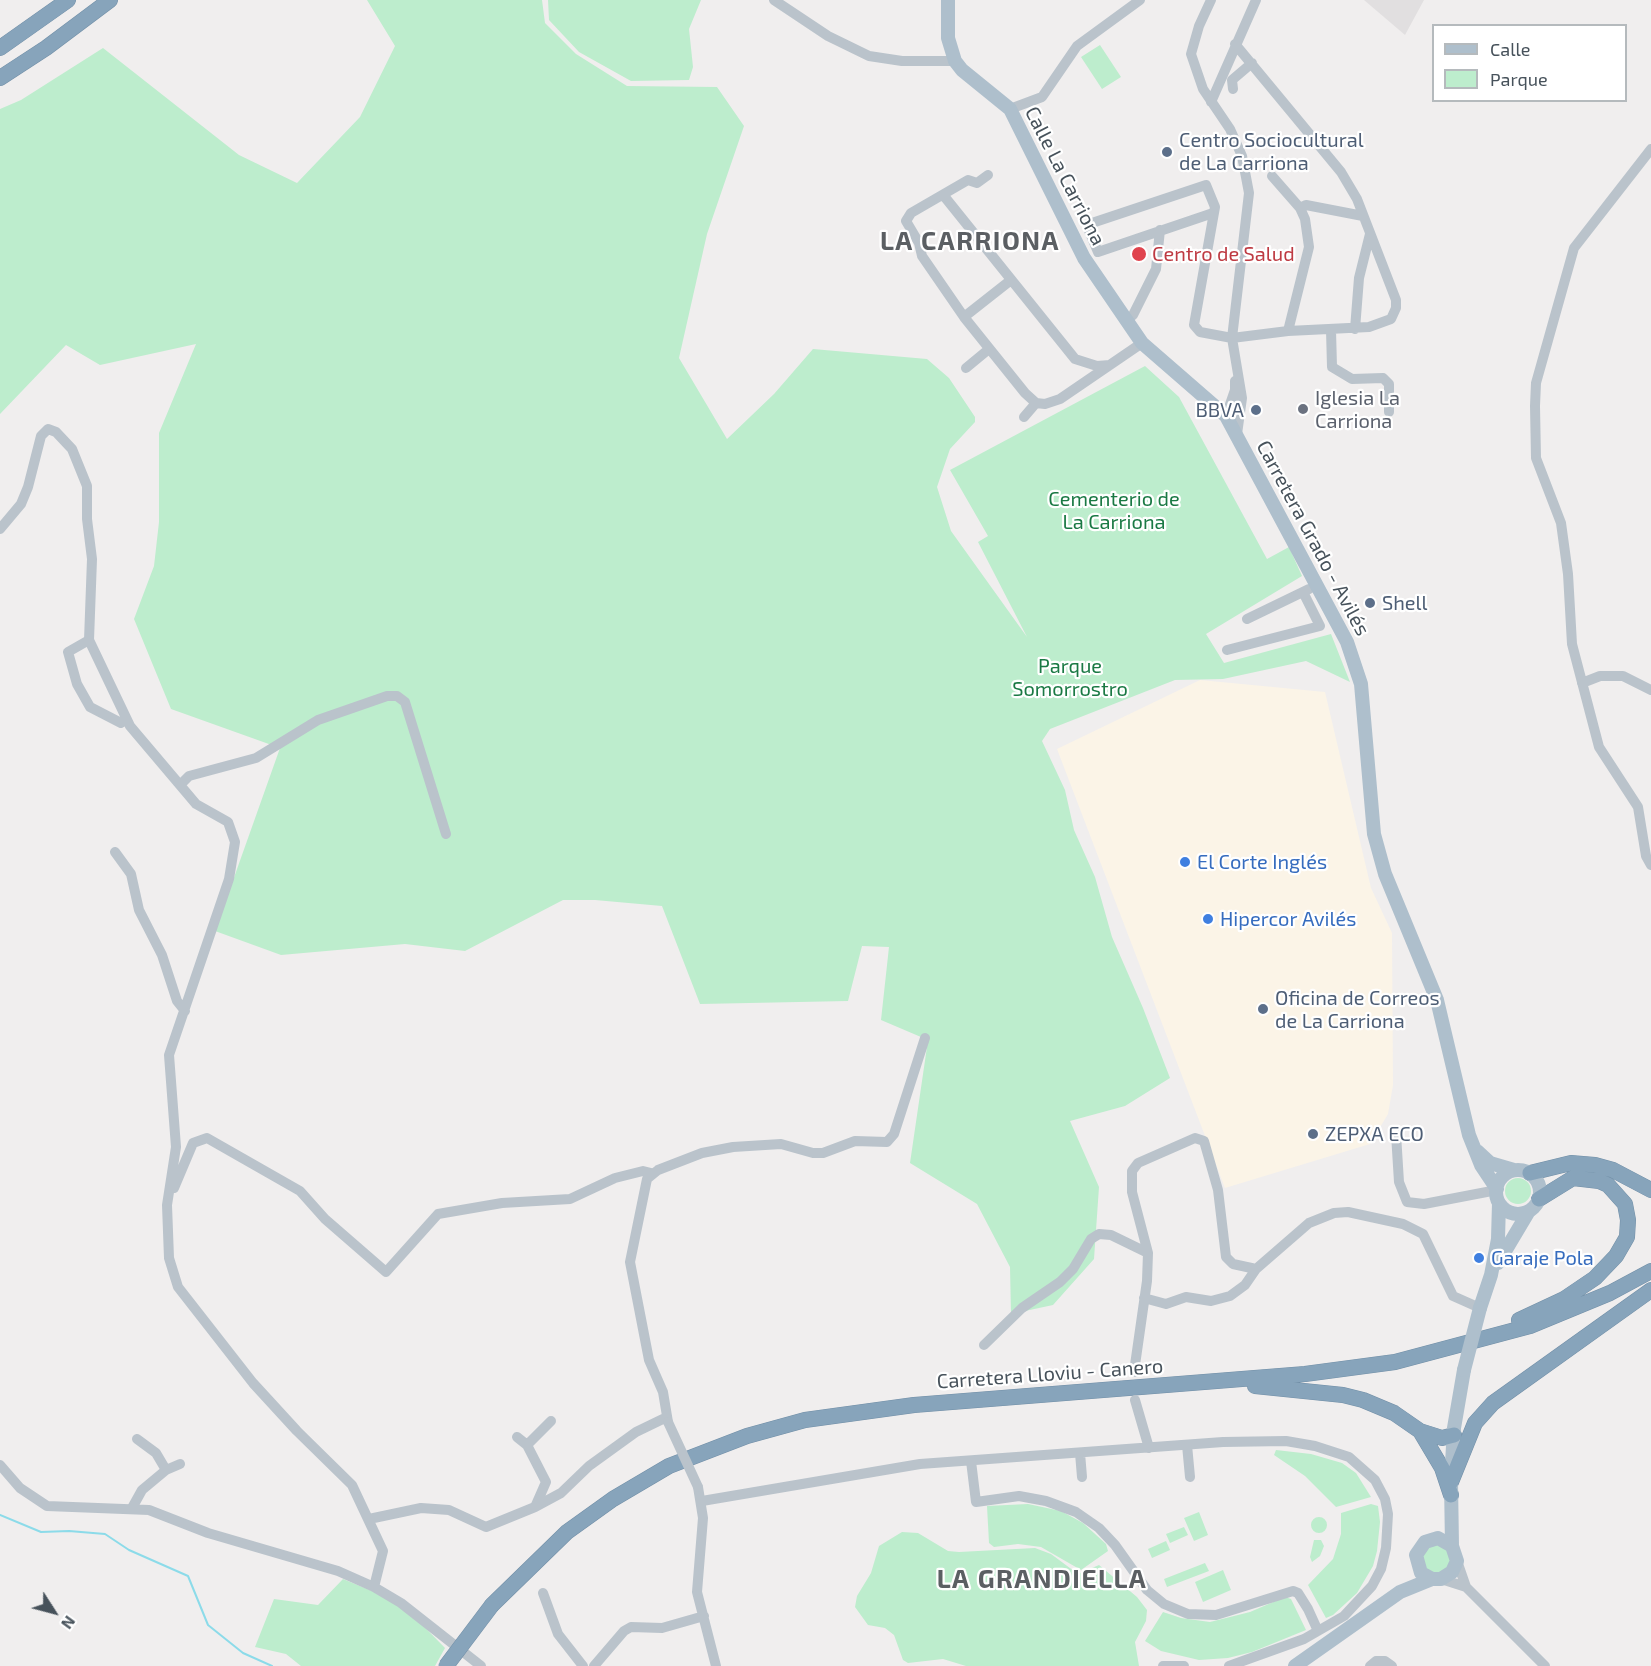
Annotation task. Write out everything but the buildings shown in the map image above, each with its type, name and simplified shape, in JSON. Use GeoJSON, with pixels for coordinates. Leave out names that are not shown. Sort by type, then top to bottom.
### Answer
{"type":"FeatureCollection","features":[{"type":"Feature","properties":{"kind":"highway"},"geometry":{"type":"LineString","coordinates":[[0,48],[68,0]]}},
{"type":"Feature","properties":{"kind":"highway"},"geometry":{"type":"LineString","coordinates":[[0,78],[46,48],[110,0]]}},
{"type":"Feature","properties":{"kind":"highway"},"geometry":{"type":"LineString","coordinates":[[1530,1173],[1571,1163],[1595,1165],[1613,1170],[1651,1190]]}},
{"type":"Feature","properties":{"kind":"highway"},"geometry":{"type":"LineString","coordinates":[[1375,1365],[1396,1356],[1447,1344],[1527,1317],[1564,1299],[1595,1278],[1616,1256],[1627,1237],[1628,1220],[1625,1204],[1608,1185],[1592,1178],[1573,1178],[1534,1205]]}},
{"type":"Feature","properties":{"kind":"highway","name":"Carretera Lloviu - Canero"},"geometry":{"type":"LineString","coordinates":[[446,1666],[492,1605],[567,1532],[612,1499],[669,1466],[747,1436],[805,1420],[914,1405],[1166,1386],[1375,1365],[1453,1348],[1530,1326],[1610,1293],[1651,1271]]}},
{"type":"Feature","properties":{"kind":"highway"},"geometry":{"type":"LineString","coordinates":[[1451,1493],[1475,1424],[1493,1403],[1651,1290]]}},
{"type":"Feature","properties":{"kind":"highway"},"geometry":{"type":"LineString","coordinates":[[1166,1386],[1268,1386],[1343,1395],[1381,1406],[1420,1431],[1436,1437],[1454,1435]]}},
{"type":"Feature","properties":{"kind":"highway"},"geometry":{"type":"LineString","coordinates":[[1420,1431],[1442,1468],[1451,1493]]}},
{"type":"Feature","properties":{"kind":"main road"},"geometry":{"type":"LineString","coordinates":[[948,0],[948,38],[955,61]]}},
{"type":"Feature","properties":{"kind":"main road","name":"Calle La Carriona"},"geometry":{"type":"LineString","coordinates":[[955,61],[962,70],[1010,109],[1084,258],[1142,343]]}},
{"type":"Feature","properties":{"kind":"main road","name":"Carretera Grado - Avilés"},"geometry":{"type":"LineString","coordinates":[[1142,343],[1226,416],[1347,642],[1362,684],[1374,834],[1385,874],[1437,1000],[1462,1110],[1473,1146]]}},
{"type":"Feature","properties":{"kind":"main road"},"geometry":{"type":"LineString","coordinates":[[1473,1146],[1490,1163],[1530,1173],[1538,1182],[1534,1205],[1491,1275]]}},
{"type":"Feature","properties":{"kind":"main road"},"geometry":{"type":"LineString","coordinates":[[1473,1146],[1485,1173],[1513,1213],[1534,1205]]}},
{"type":"Feature","properties":{"kind":"main road"},"geometry":{"type":"LineString","coordinates":[[1295,1666],[1400,1592],[1452,1572],[1457,1561],[1452,1546],[1451,1493],[1454,1435],[1464,1370],[1491,1275],[1500,1226],[1498,1194],[1503,1177],[1514,1170]]}},
{"type":"Feature","properties":{"kind":"main road"},"geometry":{"type":"LineString","coordinates":[[1400,1592],[1421,1546],[1433,1539],[1446,1519],[1451,1493]]}},
{"type":"Feature","properties":{"kind":"main road"},"geometry":{"type":"LineString","coordinates":[[1433,1539],[1443,1540],[1452,1546]]}},
{"type":"Feature","properties":{"kind":"main road"},"geometry":{"type":"LineString","coordinates":[[1416,1561],[1421,1573],[1437,1579]]}},
{"type":"Feature","properties":{"kind":"street"},"geometry":{"type":"LineString","coordinates":[[774,0],[828,36],[870,56],[902,61],[955,61]]}},
{"type":"Feature","properties":{"kind":"street"},"geometry":{"type":"LineString","coordinates":[[1010,109],[1042,97],[1077,46],[1140,0]]}},
{"type":"Feature","properties":{"kind":"street"},"geometry":{"type":"LineString","coordinates":[[1211,0],[1199,26],[1191,54],[1195,70],[1211,102],[1230,129],[1242,156],[1248,193],[1232,338],[1242,398],[1237,434]]}},
{"type":"Feature","properties":{"kind":"street"},"geometry":{"type":"LineString","coordinates":[[1211,102],[1256,0]]}},
{"type":"Feature","properties":{"kind":"street"},"geometry":{"type":"LineString","coordinates":[[1098,252],[1089,224],[1202,186],[1209,186],[1215,207],[1194,324],[1200,332],[1232,338],[1288,331],[1355,329],[1369,327],[1391,319],[1396,308],[1396,300],[1357,199],[1341,172],[1235,44]]}},
{"type":"Feature","properties":{"kind":"street"},"geometry":{"type":"LineString","coordinates":[[1233,89],[1232,80],[1252,63]]}},
{"type":"Feature","properties":{"kind":"street"},"geometry":{"type":"LineString","coordinates":[[1651,149],[1574,248],[1536,383],[1536,458],[1561,523],[1568,574],[1572,644],[1599,747],[1638,807],[1646,856],[1651,865]]}},
{"type":"Feature","properties":{"kind":"street"},"geometry":{"type":"LineString","coordinates":[[988,175],[977,183],[968,180],[944,196],[910,213],[906,221],[919,243],[922,256],[964,317],[1036,403],[1045,404],[1060,399],[1142,343]]}},
{"type":"Feature","properties":{"kind":"street"},"geometry":{"type":"LineString","coordinates":[[1272,176],[1300,208],[1305,219],[1309,247],[1288,331]]}},
{"type":"Feature","properties":{"kind":"street"},"geometry":{"type":"LineString","coordinates":[[944,196],[1075,359],[1097,366],[1110,364]]}},
{"type":"Feature","properties":{"kind":"street"},"geometry":{"type":"LineString","coordinates":[[1300,208],[1306,205],[1362,216]]}},
{"type":"Feature","properties":{"kind":"street"},"geometry":{"type":"LineString","coordinates":[[1084,258],[1213,213]]}},
{"type":"Feature","properties":{"kind":"street"},"geometry":{"type":"LineString","coordinates":[[1126,321],[1133,315],[1156,269],[1160,230]]}},
{"type":"Feature","properties":{"kind":"street"},"geometry":{"type":"LineString","coordinates":[[1355,329],[1359,278],[1370,234]]}},
{"type":"Feature","properties":{"kind":"street"},"geometry":{"type":"LineString","coordinates":[[964,317],[1011,280]]}},
{"type":"Feature","properties":{"kind":"street"},"geometry":{"type":"LineString","coordinates":[[1330,330],[1332,367],[1352,379],[1383,378],[1389,384],[1389,412]]}},
{"type":"Feature","properties":{"kind":"street"},"geometry":{"type":"LineString","coordinates":[[966,368],[989,349]]}},
{"type":"Feature","properties":{"kind":"street"},"geometry":{"type":"LineString","coordinates":[[1226,416],[1235,390],[1234,351]]}},
{"type":"Feature","properties":{"kind":"street"},"geometry":{"type":"LineString","coordinates":[[1024,417],[1036,403]]}},
{"type":"Feature","properties":{"kind":"street"},"geometry":{"type":"LineString","coordinates":[[0,529],[25,495],[41,436],[48,429],[56,432],[72,448],[87,486],[87,519],[92,559],[89,640],[130,726],[196,804],[228,822],[235,842],[229,879],[169,1055],[176,1147],[167,1205],[169,1258],[178,1287],[253,1383],[297,1431],[352,1485],[383,1551],[374,1587]]}},
{"type":"Feature","properties":{"kind":"street"},"geometry":{"type":"LineString","coordinates":[[1247,620],[1317,585]]}},
{"type":"Feature","properties":{"kind":"street"},"geometry":{"type":"LineString","coordinates":[[1227,650],[1320,626],[1303,592]]}},
{"type":"Feature","properties":{"kind":"street"},"geometry":{"type":"LineString","coordinates":[[89,640],[68,652],[77,684],[90,707],[121,723]]}},
{"type":"Feature","properties":{"kind":"street"},"geometry":{"type":"LineString","coordinates":[[1582,683],[1600,675],[1623,675],[1651,690]]}},
{"type":"Feature","properties":{"kind":"street"},"geometry":{"type":"LineString","coordinates":[[180,785],[189,776],[256,758],[318,720],[387,696],[397,696],[405,702],[446,834]]}},
{"type":"Feature","properties":{"kind":"street"},"geometry":{"type":"LineString","coordinates":[[115,852],[131,874],[139,910],[162,955],[177,1001],[185,1011]]}},
{"type":"Feature","properties":{"kind":"street"},"geometry":{"type":"LineString","coordinates":[[167,1205],[193,1143],[207,1138],[300,1191],[326,1219],[386,1272],[438,1214],[502,1203],[570,1199],[615,1178],[643,1171],[651,1173],[702,1153],[733,1147],[781,1144],[813,1154],[824,1153],[855,1141],[887,1142],[894,1134],[925,1038]]}},
{"type":"Feature","properties":{"kind":"street"},"geometry":{"type":"LineString","coordinates":[[1396,1134],[1399,1182],[1407,1202],[1424,1204],[1498,1194]]}},
{"type":"Feature","properties":{"kind":"street"},"geometry":{"type":"LineString","coordinates":[[1134,1372],[1148,1253],[1132,1192],[1132,1171],[1138,1163],[1195,1138],[1204,1141],[1218,1190],[1226,1257],[1233,1264],[1256,1269]]}},
{"type":"Feature","properties":{"kind":"street"},"geometry":{"type":"LineString","coordinates":[[651,1173],[641,1201],[630,1262],[649,1360],[663,1392],[668,1420],[702,1501],[703,1518],[697,1592],[716,1666]]}},
{"type":"Feature","properties":{"kind":"street"},"geometry":{"type":"LineString","coordinates":[[1144,1298],[1166,1304],[1186,1297],[1211,1301],[1230,1296],[1245,1285],[1256,1269],[1309,1223],[1334,1213],[1362,1214],[1403,1224],[1423,1234],[1453,1296],[1480,1308]]}},
{"type":"Feature","properties":{"kind":"street"},"geometry":{"type":"LineString","coordinates":[[984,1345],[1022,1308],[1060,1282],[1074,1269],[1091,1239],[1099,1234],[1111,1235],[1148,1253]]}},
{"type":"Feature","properties":{"kind":"street"},"geometry":{"type":"LineString","coordinates":[[1135,1400],[1149,1448]]}},
{"type":"Feature","properties":{"kind":"street"},"geometry":{"type":"LineString","coordinates":[[369,1519],[421,1508],[449,1510],[486,1527],[535,1507],[561,1493],[589,1466],[636,1432],[668,1420]]}},
{"type":"Feature","properties":{"kind":"street"},"geometry":{"type":"LineString","coordinates":[[527,1445],[550,1421]]}},
{"type":"Feature","properties":{"kind":"street"},"geometry":{"type":"LineString","coordinates":[[517,1437],[527,1445],[546,1482],[535,1507]]}},
{"type":"Feature","properties":{"kind":"street"},"geometry":{"type":"LineString","coordinates":[[137,1439],[156,1453],[166,1470]]}},
{"type":"Feature","properties":{"kind":"street"},"geometry":{"type":"LineString","coordinates":[[702,1501],[873,1470],[1187,1445],[1264,1440],[1315,1446],[1349,1457],[1364,1467],[1375,1480],[1385,1499],[1388,1514],[1386,1548],[1381,1569],[1363,1598],[1344,1616],[1267,1655],[1229,1666]]}},
{"type":"Feature","properties":{"kind":"street"},"geometry":{"type":"LineString","coordinates":[[1187,1445],[1190,1477]]}},
{"type":"Feature","properties":{"kind":"street"},"geometry":{"type":"LineString","coordinates":[[1080,1453],[1082,1477]]}},
{"type":"Feature","properties":{"kind":"street"},"geometry":{"type":"LineString","coordinates":[[971,1461],[976,1502],[1018,1497],[1046,1501],[1076,1512],[1099,1528],[1115,1545],[1147,1590],[1164,1604],[1188,1614],[1216,1615],[1293,1591],[1298,1593],[1308,1609],[1318,1631]]}},
{"type":"Feature","properties":{"kind":"street"},"geometry":{"type":"LineString","coordinates":[[132,1508],[142,1490],[166,1470],[180,1464]]}},
{"type":"Feature","properties":{"kind":"street"},"geometry":{"type":"LineString","coordinates":[[0,1465],[20,1488],[47,1506],[149,1510],[234,1541],[322,1565],[374,1587],[433,1626],[481,1666]]}},
{"type":"Feature","properties":{"kind":"street"},"geometry":{"type":"LineString","coordinates":[[1457,1561],[1466,1587],[1540,1664]]}},
{"type":"Feature","properties":{"kind":"street"},"geometry":{"type":"LineString","coordinates":[[1437,1579],[1466,1587]]}},
{"type":"Feature","properties":{"kind":"street"},"geometry":{"type":"LineString","coordinates":[[543,1593],[558,1634],[583,1666]]}},
{"type":"Feature","properties":{"kind":"street"},"geometry":{"type":"LineString","coordinates":[[594,1666],[624,1631],[631,1627],[662,1628],[704,1616]]}},
{"type":"Feature","properties":{"kind":"street"},"geometry":{"type":"LineString","coordinates":[[468,1653],[469,1666]]}},
{"type":"Feature","properties":{"kind":"street"},"geometry":{"type":"LineString","coordinates":[[1370,1666],[1376,1661],[1385,1661],[1392,1666]]}},
{"type":"Feature","properties":{"kind":"street"},"geometry":{"type":"LineString","coordinates":[[1163,1666],[1166,1664],[1184,1666]]}},
{"type":"Feature","properties":{"kind":"shaded area"},"geometry":{"type":"Polygon","coordinates":[[[1364,0],[1424,0],[1405,35],[1364,0]]]}},
{"type":"Feature","properties":{"kind":"shaded area"},"geometry":{"type":"Polygon","coordinates":[[[1200,680],[1325,692],[1371,888],[1392,933],[1393,1085],[1388,1114],[1370,1144],[1225,1188],[1057,749],[1200,680]]]}},
{"type":"Feature","properties":{"kind":"green space"},"geometry":{"type":"Polygon","coordinates":[[[367,0],[542,0],[545,23],[576,54],[627,86],[717,87],[744,126],[707,234],[679,358],[727,439],[774,394],[813,349],[927,359],[949,378],[975,417],[975,422],[950,449],[937,487],[951,531],[1027,637],[978,542],[988,536],[950,470],[1145,366],[1179,397],[1267,559],[1289,547],[1302,576],[1206,634],[1224,663],[1331,634],[1350,682],[1306,661],[1223,679],[1175,680],[1050,729],[1042,741],[1065,790],[1074,830],[1095,877],[1112,937],[1170,1078],[1125,1106],[1070,1121],[1099,1187],[1094,1259],[1053,1305],[1011,1314],[1010,1267],[977,1204],[910,1163],[928,1040],[881,1020],[889,947],[862,946],[848,1001],[700,1004],[662,906],[595,900],[563,900],[465,951],[405,944],[281,955],[215,931],[280,748],[171,709],[134,619],[154,566],[159,522],[159,433],[196,344],[100,365],[66,345],[0,414],[0,109],[21,100],[103,48],[239,155],[297,183],[360,117],[395,46],[367,0]]]}},
{"type":"Feature","properties":{"kind":"green space"},"geometry":{"type":"Polygon","coordinates":[[[548,0],[701,0],[689,29],[693,67],[689,80],[631,81],[579,52],[549,20],[548,0]]]}},
{"type":"Feature","properties":{"kind":"green space"},"geometry":{"type":"Polygon","coordinates":[[[1100,45],[1121,77],[1102,89],[1081,57],[1100,45]]]}},
{"type":"Feature","properties":{"kind":"green space"},"geometry":{"type":"Polygon","coordinates":[[[1518,1178],[1527,1182],[1531,1191],[1527,1200],[1518,1204],[1509,1200],[1505,1191],[1509,1182],[1518,1178]]]}},
{"type":"Feature","properties":{"kind":"green space"},"geometry":{"type":"Polygon","coordinates":[[[1276,1450],[1311,1454],[1342,1463],[1356,1473],[1371,1497],[1336,1507],[1305,1476],[1274,1455],[1276,1450]]]}},
{"type":"Feature","properties":{"kind":"green space"},"geometry":{"type":"Polygon","coordinates":[[[1028,1504],[1061,1511],[1083,1523],[1106,1544],[1108,1551],[1081,1570],[1041,1547],[1018,1544],[994,1547],[989,1543],[987,1506],[1028,1504]]]}},
{"type":"Feature","properties":{"kind":"green space"},"geometry":{"type":"Polygon","coordinates":[[[1371,1504],[1378,1506],[1380,1522],[1373,1566],[1357,1593],[1333,1615],[1326,1618],[1308,1585],[1333,1559],[1341,1534],[1341,1513],[1371,1504]]]}},
{"type":"Feature","properties":{"kind":"green space"},"geometry":{"type":"Polygon","coordinates":[[[1199,1512],[1208,1535],[1194,1541],[1184,1518],[1199,1512]]]}},
{"type":"Feature","properties":{"kind":"green space"},"geometry":{"type":"Polygon","coordinates":[[[1316,1517],[1322,1517],[1327,1525],[1325,1531],[1316,1533],[1311,1528],[1311,1522],[1316,1517]]]}},
{"type":"Feature","properties":{"kind":"green space"},"geometry":{"type":"Polygon","coordinates":[[[1184,1527],[1188,1535],[1170,1543],[1166,1534],[1184,1527]]]}},
{"type":"Feature","properties":{"kind":"green space"},"geometry":{"type":"Polygon","coordinates":[[[902,1532],[918,1533],[948,1551],[1035,1548],[1051,1554],[1078,1574],[1099,1565],[1137,1597],[1147,1610],[1146,1621],[1135,1642],[1139,1666],[966,1666],[943,1659],[908,1663],[903,1660],[894,1635],[885,1628],[868,1625],[855,1607],[857,1596],[871,1573],[879,1546],[902,1532]]]}},
{"type":"Feature","properties":{"kind":"green space"},"geometry":{"type":"Polygon","coordinates":[[[1314,1540],[1321,1540],[1324,1546],[1320,1556],[1312,1562],[1310,1557],[1314,1540]]]}},
{"type":"Feature","properties":{"kind":"green space"},"geometry":{"type":"Polygon","coordinates":[[[1166,1541],[1170,1550],[1152,1558],[1148,1549],[1166,1541]]]}},
{"type":"Feature","properties":{"kind":"green space"},"geometry":{"type":"Polygon","coordinates":[[[1436,1545],[1446,1549],[1450,1559],[1446,1569],[1436,1573],[1426,1569],[1422,1559],[1426,1549],[1436,1545]]]}},
{"type":"Feature","properties":{"kind":"green space"},"geometry":{"type":"Polygon","coordinates":[[[1205,1563],[1209,1571],[1167,1587],[1164,1579],[1205,1563]]]}},
{"type":"Feature","properties":{"kind":"green space"},"geometry":{"type":"Polygon","coordinates":[[[1223,1570],[1231,1590],[1203,1602],[1195,1582],[1223,1570]]]}},
{"type":"Feature","properties":{"kind":"green space"},"geometry":{"type":"Polygon","coordinates":[[[343,1579],[401,1603],[445,1648],[435,1666],[301,1666],[286,1654],[255,1647],[274,1599],[318,1605],[343,1579]]]}},
{"type":"Feature","properties":{"kind":"green space"},"geometry":{"type":"Polygon","coordinates":[[[1285,1597],[1291,1599],[1306,1630],[1252,1652],[1228,1658],[1199,1660],[1161,1651],[1145,1641],[1163,1612],[1181,1618],[1210,1622],[1250,1612],[1285,1597]]]}},
{"type":"Feature","properties":{"kind":"waterway"},"geometry":{"type":"LineString","coordinates":[[0,1515],[41,1532],[69,1531],[105,1534],[129,1550],[188,1576],[208,1625],[243,1653],[272,1666]]}},
{"type":"Feature","properties":{"kind":"place","name":"Centro Sociocultural de La Carriona"},"geometry":{"type":"Point","coordinates":[1167,152]}},
{"type":"Feature","properties":{"kind":"place","name":"Centro de Salud"},"geometry":{"type":"Point","coordinates":[1139,254]}},
{"type":"Feature","properties":{"kind":"place","name":"Iglesia La Carriona"},"geometry":{"type":"Point","coordinates":[1303,409]}},
{"type":"Feature","properties":{"kind":"place","name":"BBVA"},"geometry":{"type":"Point","coordinates":[1256,410]}},
{"type":"Feature","properties":{"kind":"place","name":"Shell"},"geometry":{"type":"Point","coordinates":[1370,603]}},
{"type":"Feature","properties":{"kind":"place","name":"El Corte Inglés"},"geometry":{"type":"Point","coordinates":[1185,862]}},
{"type":"Feature","properties":{"kind":"place","name":"Hipercor Avilés"},"geometry":{"type":"Point","coordinates":[1208,919]}},
{"type":"Feature","properties":{"kind":"place","name":"Oficina de Correos de La Carriona"},"geometry":{"type":"Point","coordinates":[1263,1009]}},
{"type":"Feature","properties":{"kind":"place","name":"ZEPXA ECO"},"geometry":{"type":"Point","coordinates":[1313,1134]}},
{"type":"Feature","properties":{"kind":"place","name":"Garaje Pola"},"geometry":{"type":"Point","coordinates":[1479,1258]}},
{"type":"Feature","properties":{"kind":"district","name":"LA CARRIONA"},"geometry":{"type":"Point","coordinates":[970,241]}},
{"type":"Feature","properties":{"kind":"district","name":"LA GRANDIELLA"},"geometry":{"type":"Point","coordinates":[1042,1579]}},
{"type":"Feature","properties":{"kind":"park label","name":"Cementerio de La Carriona"},"geometry":{"type":"Point","coordinates":[1114,510]}},
{"type":"Feature","properties":{"kind":"park label","name":"Parque Somorrostro"},"geometry":{"type":"Point","coordinates":[1070,678]}}]}
